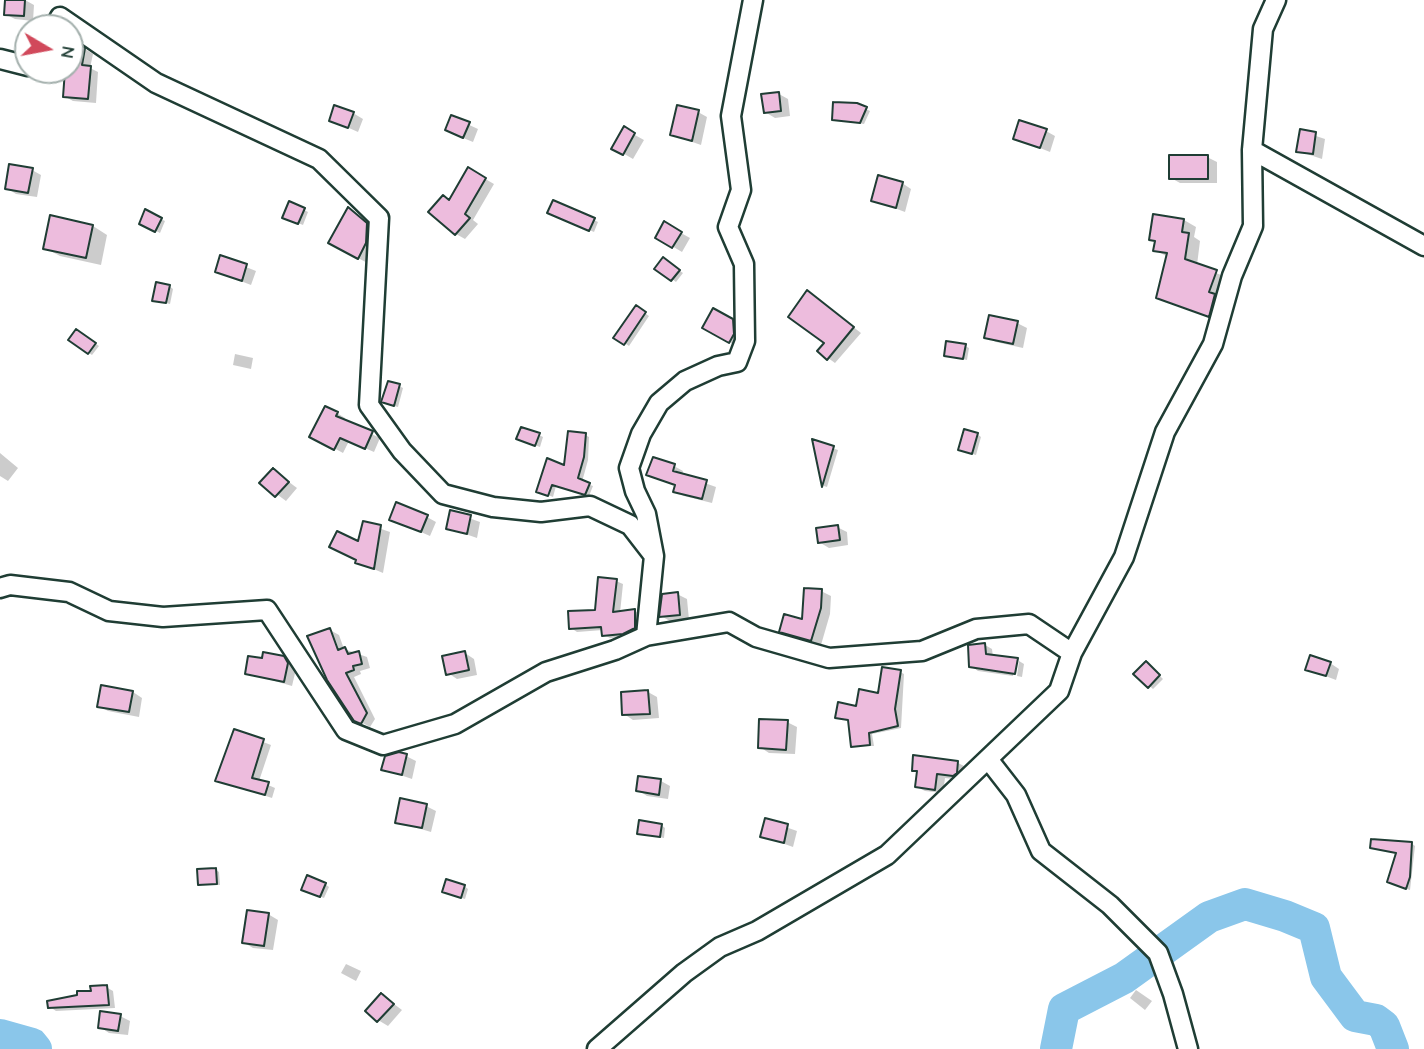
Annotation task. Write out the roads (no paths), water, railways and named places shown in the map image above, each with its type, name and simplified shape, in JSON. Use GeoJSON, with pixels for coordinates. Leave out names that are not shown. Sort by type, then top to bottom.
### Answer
{"type":"FeatureCollection","features":[{"type":"Feature","properties":{"kind":"street"},"geometry":{"type":"LineString","coordinates":[[646,636],[654,556],[646,514],[635,491],[629,468],[641,434],[659,403],[685,381],[718,366],[737,362],[745,341],[744,264],[728,227],[741,190],[731,116],[752,0]]}},
{"type":"Feature","properties":{"kind":"street"},"geometry":{"type":"LineString","coordinates":[[597,1049],[684,973],[720,947],[757,931],[887,855],[1059,691],[1072,653],[1124,557],[1165,432],[1213,344],[1232,276],[1252,226],[1252,150],[1262,29],[1276,0]]}},
{"type":"Feature","properties":{"kind":"street"},"geometry":{"type":"LineString","coordinates":[[84,34],[156,83],[319,159],[379,218],[369,405],[402,451],[443,494],[492,507],[541,512],[590,506],[630,525],[654,556]]}},
{"type":"Feature","properties":{"kind":"street"},"geometry":{"type":"LineString","coordinates":[[1252,150],[1424,246]]}},
{"type":"Feature","properties":{"kind":"street"},"geometry":{"type":"LineString","coordinates":[[0,588],[10,585],[69,592],[109,611],[163,617],[267,610],[346,730],[383,745],[456,724],[546,672],[646,636],[729,622],[756,636],[829,658],[922,651],[976,629],[1029,624],[1072,653]]}},
{"type":"Feature","properties":{"kind":"street"},"geometry":{"type":"LineString","coordinates":[[988,759],[1016,795],[1041,851],[1110,905],[1158,953],[1188,1049]]}},
{"type":"Feature","properties":{"kind":"waterway"},"geometry":{"type":"LineString","coordinates":[[1056,1049],[1064,1009],[1124,978],[1209,917],[1245,904],[1314,928],[1326,977],[1355,1016],[1376,1020],[1384,1026],[1393,1049]]}},
{"type":"Feature","properties":{"kind":"waterway"},"geometry":{"type":"LineString","coordinates":[[0,1035],[32,1044],[36,1049]]}}]}
